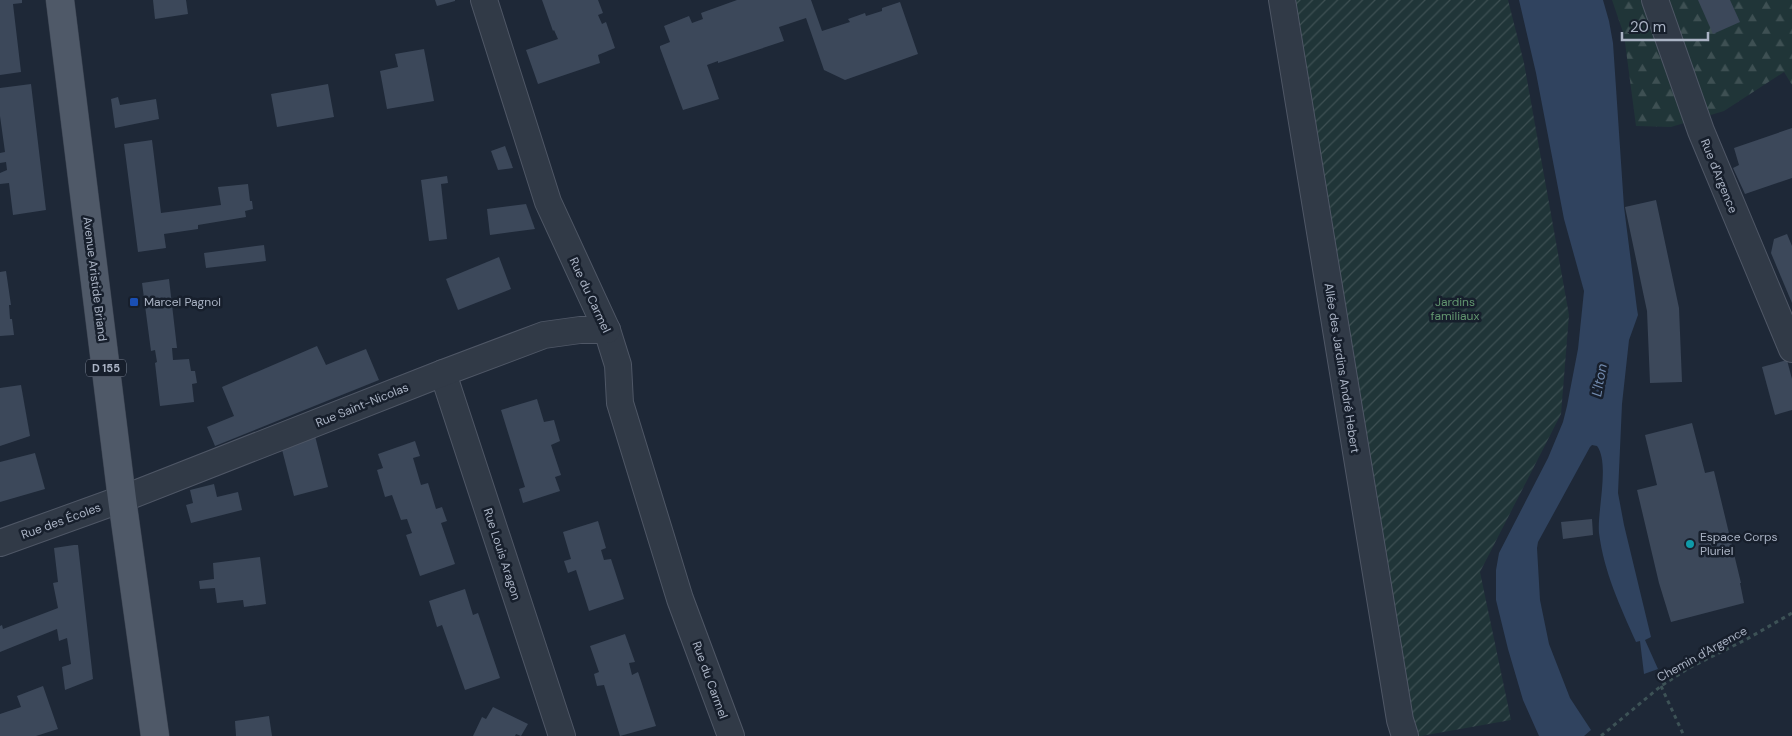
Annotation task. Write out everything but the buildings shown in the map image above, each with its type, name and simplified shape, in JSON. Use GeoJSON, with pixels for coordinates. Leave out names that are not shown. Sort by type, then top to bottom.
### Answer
{"type":"FeatureCollection","features":[{"type":"Feature","properties":{"kind":"main road","name":"Avenue Aristide Briand"},"geometry":{"type":"LineString","coordinates":[[60,0],[122,499],[155,736]]}},
{"type":"Feature","properties":{"kind":"street","name":"Rue du Carmel"},"geometry":{"type":"LineString","coordinates":[[484,0],[548,202],[607,330],[618,365],[620,403],[680,599],[731,736]]}},
{"type":"Feature","properties":{"kind":"street","name":"Allée des Jardins André Hebert"},"geometry":{"type":"LineString","coordinates":[[1282,0],[1404,736]]}},
{"type":"Feature","properties":{"kind":"street","name":"Rue d'Argence"},"geometry":{"type":"LineString","coordinates":[[1655,0],[1701,131],[1792,349]]}},
{"type":"Feature","properties":{"kind":"street","name":"Rue Saint-Nicolas"},"geometry":{"type":"LineString","coordinates":[[122,499],[442,373],[544,335],[580,330],[607,330]]}},
{"type":"Feature","properties":{"kind":"street","name":"Rue Louis Aragon"},"geometry":{"type":"LineString","coordinates":[[442,373],[562,736]]}},
{"type":"Feature","properties":{"kind":"street","name":"Rue des Écoles"},"geometry":{"type":"LineString","coordinates":[[0,543],[122,499]]}},
{"type":"Feature","properties":{"kind":"path","name":"Chemin d'Argence"},"geometry":{"type":"LineString","coordinates":[[1602,736],[1661,686],[1690,668],[1747,639],[1792,613]]}},
{"type":"Feature","properties":{"kind":"path"},"geometry":{"type":"LineString","coordinates":[[1661,686],[1684,736]]}},
{"type":"Feature","properties":{"kind":"green space","name":"Jardins familiaux"},"geometry":{"type":"Polygon","coordinates":[[[1292,0],[1508,0],[1524,63],[1569,315],[1561,414],[1480,572],[1511,720],[1421,736],[1411,736],[1292,0]]]}},
{"type":"Feature","properties":{"kind":"green space"},"geometry":{"type":"Polygon","coordinates":[[[1612,0],[1792,0],[1792,85],[1784,72],[1724,111],[1671,127],[1636,126],[1624,35],[1612,0]]]}},
{"type":"Feature","properties":{"kind":"water","name":"L'Iton"},"geometry":{"type":"Polygon","coordinates":[[[1519,0],[1603,0],[1613,43],[1624,207],[1638,315],[1629,340],[1622,404],[1618,493],[1651,637],[1645,640],[1658,669],[1644,674],[1640,641],[1636,642],[1613,589],[1601,547],[1599,524],[1603,464],[1597,446],[1592,445],[1590,447],[1538,542],[1537,548],[1540,600],[1549,644],[1570,698],[1591,730],[1584,736],[1539,736],[1523,700],[1496,600],[1496,570],[1499,553],[1548,458],[1563,422],[1578,349],[1584,291],[1564,219],[1536,73],[1519,0]]]}},
{"type":"Feature","properties":{"kind":"place","name":"Marcel Pagnol"},"geometry":{"type":"Point","coordinates":[134,302]}},
{"type":"Feature","properties":{"kind":"place","name":"Espace Corps Pluriel"},"geometry":{"type":"Point","coordinates":[1690,544]}}]}
